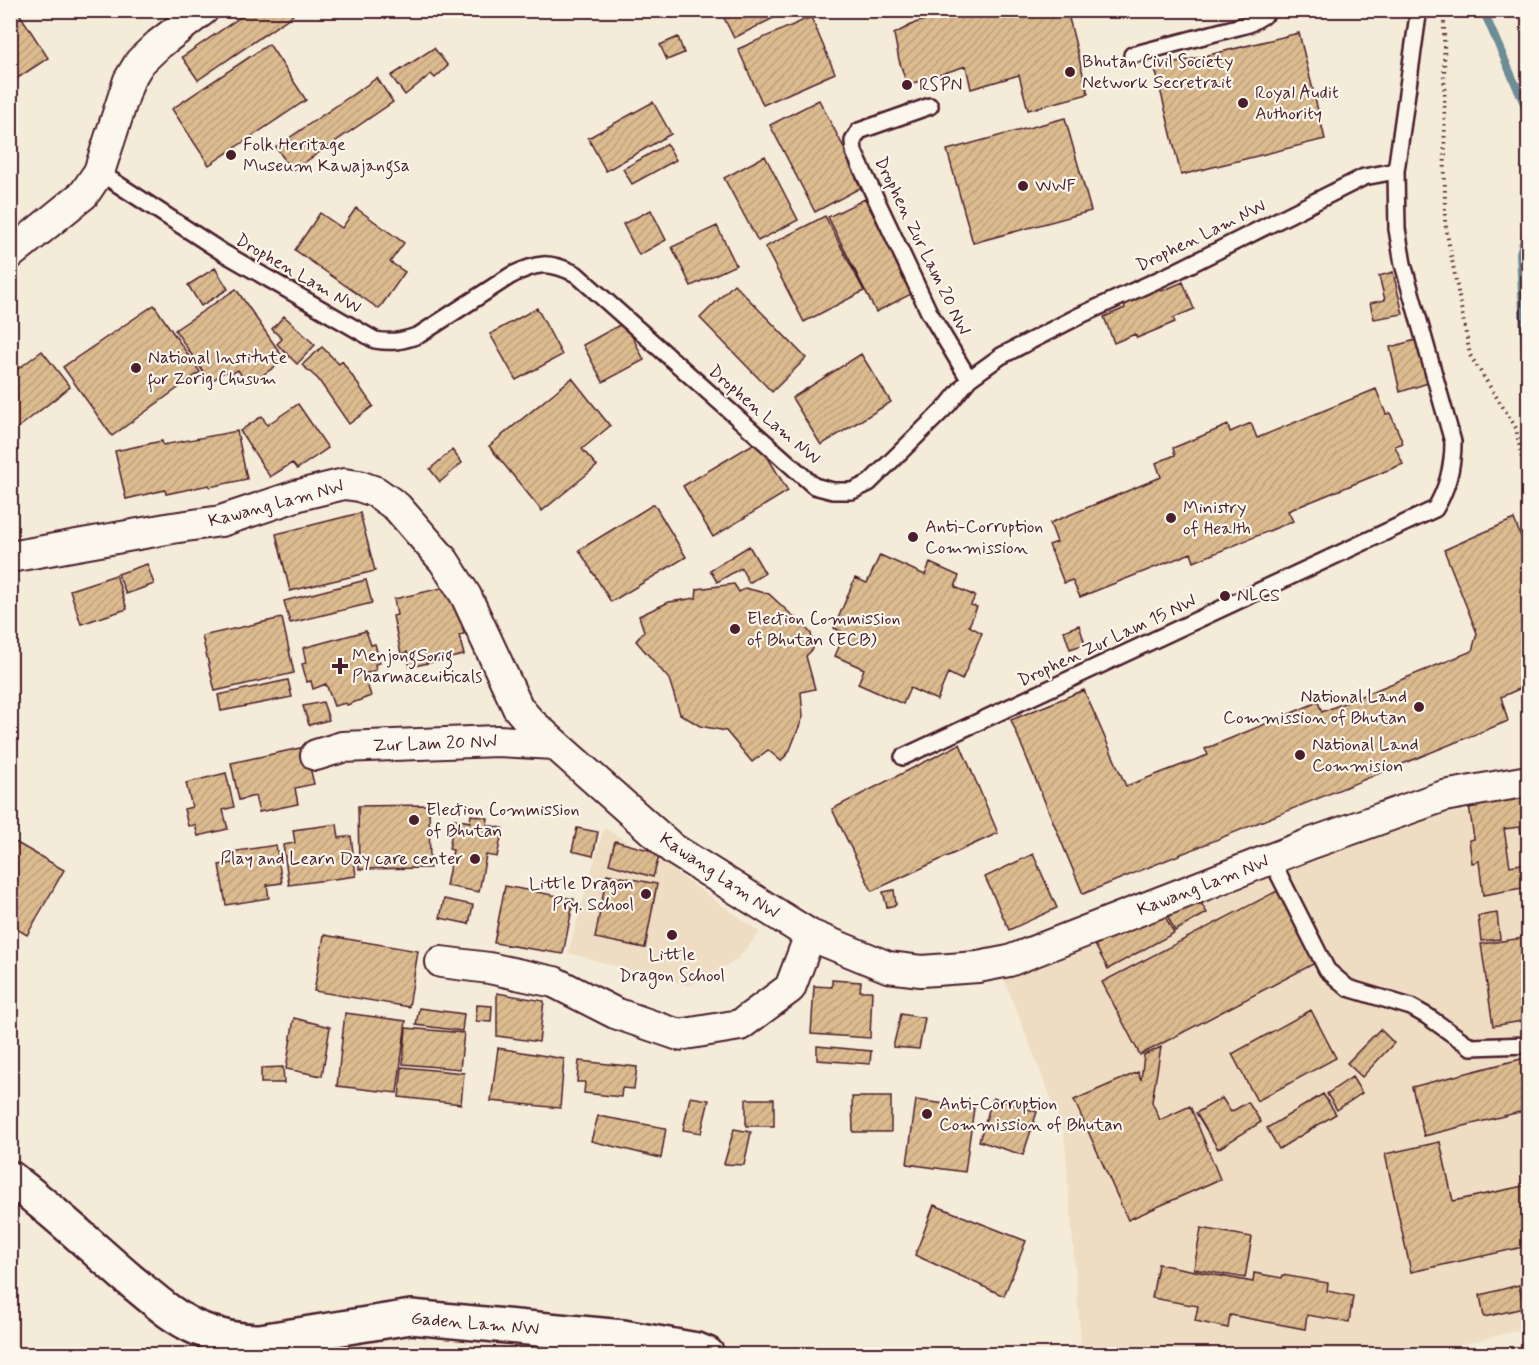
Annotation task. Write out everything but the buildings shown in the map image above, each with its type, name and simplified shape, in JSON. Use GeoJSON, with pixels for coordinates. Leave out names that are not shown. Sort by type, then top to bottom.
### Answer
{"type":"FeatureCollection","features":[{"type":"Feature","properties":{"kind":"main road","name":"Gaden Lam NW"},"geometry":{"type":"LineString","coordinates":[[10,1178],[36,1197],[176,1317],[197,1328],[237,1341],[271,1340],[411,1317],[623,1337],[697,1350],[707,1354]]}},
{"type":"Feature","properties":{"kind":"street"},"geometry":{"type":"LineString","coordinates":[[10,254],[84,194],[99,172],[129,80],[140,62],[203,10]]}},
{"type":"Feature","properties":{"kind":"street","name":"Kawang Lam NW"},"geometry":{"type":"LineString","coordinates":[[10,557],[221,521],[299,495],[344,484],[376,492],[397,507],[444,561],[466,596],[518,708],[530,722],[673,849],[810,935],[888,967],[921,971],[978,967],[1009,961],[1271,859],[1444,796],[1528,781]]}},
{"type":"Feature","properties":{"kind":"street","name":"Zur Lam 20 NW"},"geometry":{"type":"LineString","coordinates":[[316,755],[342,747],[497,741],[555,744]]}},
{"type":"Feature","properties":{"kind":"street"},"geometry":{"type":"LineString","coordinates":[[441,962],[489,968],[554,982],[615,1013],[679,1035],[740,1025],[790,988],[810,935]]}},
{"type":"Feature","properties":{"kind":"lane"},"geometry":{"type":"LineString","coordinates":[[1132,55],[1249,24],[1266,14],[1267,10]]}},
{"type":"Feature","properties":{"kind":"lane"},"geometry":{"type":"LineString","coordinates":[[1396,171],[1417,10]]}},
{"type":"Feature","properties":{"kind":"lane","name":"Drophen Zur Lam 20 NW"},"geometry":{"type":"LineString","coordinates":[[930,106],[858,130],[853,141],[854,152],[929,312],[969,379]]}},
{"type":"Feature","properties":{"kind":"lane","name":"Drophen Lam NW"},"geometry":{"type":"LineString","coordinates":[[99,172],[222,252],[375,340],[392,343],[419,335],[526,268],[542,264],[559,266],[576,274],[814,486],[833,491],[852,491],[869,483],[948,405],[969,379],[1001,356],[1071,320],[1175,272],[1344,186],[1364,177],[1396,171]]}},
{"type":"Feature","properties":{"kind":"lane","name":"Drophen Zur Lam 15 NW"},"geometry":{"type":"LineString","coordinates":[[903,757],[1435,509],[1450,477],[1453,442],[1403,264],[1397,229],[1396,171]]}},
{"type":"Feature","properties":{"kind":"lane"},"geometry":{"type":"LineString","coordinates":[[1271,859],[1327,970],[1348,988],[1412,1007],[1471,1047],[1528,1045]]}},
{"type":"Feature","properties":{"kind":"path"},"geometry":{"type":"LineString","coordinates":[[1444,10],[1446,223],[1470,355],[1516,428],[1528,489]]}},
{"type":"Feature","properties":{"kind":"shaded area"},"geometry":{"type":"Polygon","coordinates":[[[1528,802],[1528,1328],[1424,1354],[1082,1354],[1064,1132],[1003,976],[1417,818],[1528,802]]]}},
{"type":"Feature","properties":{"kind":"shaded area","name":"Little Dragon Pry. School"},"geometry":{"type":"Polygon","coordinates":[[[604,828],[654,857],[760,932],[737,960],[689,986],[568,953],[604,828]]]}},
{"type":"Feature","properties":{"kind":"waterway"},"geometry":{"type":"LineString","coordinates":[[1483,10],[1528,113]]}},
{"type":"Feature","properties":{"kind":"waterway"},"geometry":{"type":"LineString","coordinates":[[1528,226],[1520,253],[1525,350],[1528,356]]}},
{"type":"Feature","properties":{"kind":"place","name":"Bhutan Civil Society Network Secretrait"},"geometry":{"type":"Point","coordinates":[1070,72]}},
{"type":"Feature","properties":{"kind":"place","name":"RSPN"},"geometry":{"type":"Point","coordinates":[907,85]}},
{"type":"Feature","properties":{"kind":"place","name":"Royal Audit Authority"},"geometry":{"type":"Point","coordinates":[1243,103]}},
{"type":"Feature","properties":{"kind":"place","name":"Folk Heritage Museum Kawajangsa"},"geometry":{"type":"Point","coordinates":[231,155]}},
{"type":"Feature","properties":{"kind":"place","name":"WWF"},"geometry":{"type":"Point","coordinates":[1023,186]}},
{"type":"Feature","properties":{"kind":"place","name":"National Institute for Zorig Chusum"},"geometry":{"type":"Point","coordinates":[136,368]}},
{"type":"Feature","properties":{"kind":"place","name":"Ministry of Health"},"geometry":{"type":"Point","coordinates":[1171,518]}},
{"type":"Feature","properties":{"kind":"place","name":"Anti-Corruption Commission"},"geometry":{"type":"Point","coordinates":[913,537]}},
{"type":"Feature","properties":{"kind":"place","name":"NLCS"},"geometry":{"type":"Point","coordinates":[1225,596]}},
{"type":"Feature","properties":{"kind":"place","name":"Election Commission of Bhutan (ECB)"},"geometry":{"type":"Point","coordinates":[735,629]}},
{"type":"Feature","properties":{"kind":"place","name":"MenjongSorig Pharmaceuiticals"},"geometry":{"type":"Point","coordinates":[340,666]}},
{"type":"Feature","properties":{"kind":"place","name":"National Land Commission of Bhutan"},"geometry":{"type":"Point","coordinates":[1419,707]}},
{"type":"Feature","properties":{"kind":"place","name":"National Land Commision"},"geometry":{"type":"Point","coordinates":[1300,755]}},
{"type":"Feature","properties":{"kind":"place","name":"Election Commission of Bhutan"},"geometry":{"type":"Point","coordinates":[414,820]}},
{"type":"Feature","properties":{"kind":"place","name":"Play and Learn Day care center"},"geometry":{"type":"Point","coordinates":[475,859]}},
{"type":"Feature","properties":{"kind":"place","name":"Little Dragon Pry. School"},"geometry":{"type":"Point","coordinates":[646,894]}},
{"type":"Feature","properties":{"kind":"place","name":"Little Dragon School"},"geometry":{"type":"Point","coordinates":[672,935]}},
{"type":"Feature","properties":{"kind":"place","name":"Anti-Corruption Commission of Bhutan"},"geometry":{"type":"Point","coordinates":[927,1114]}}]}
